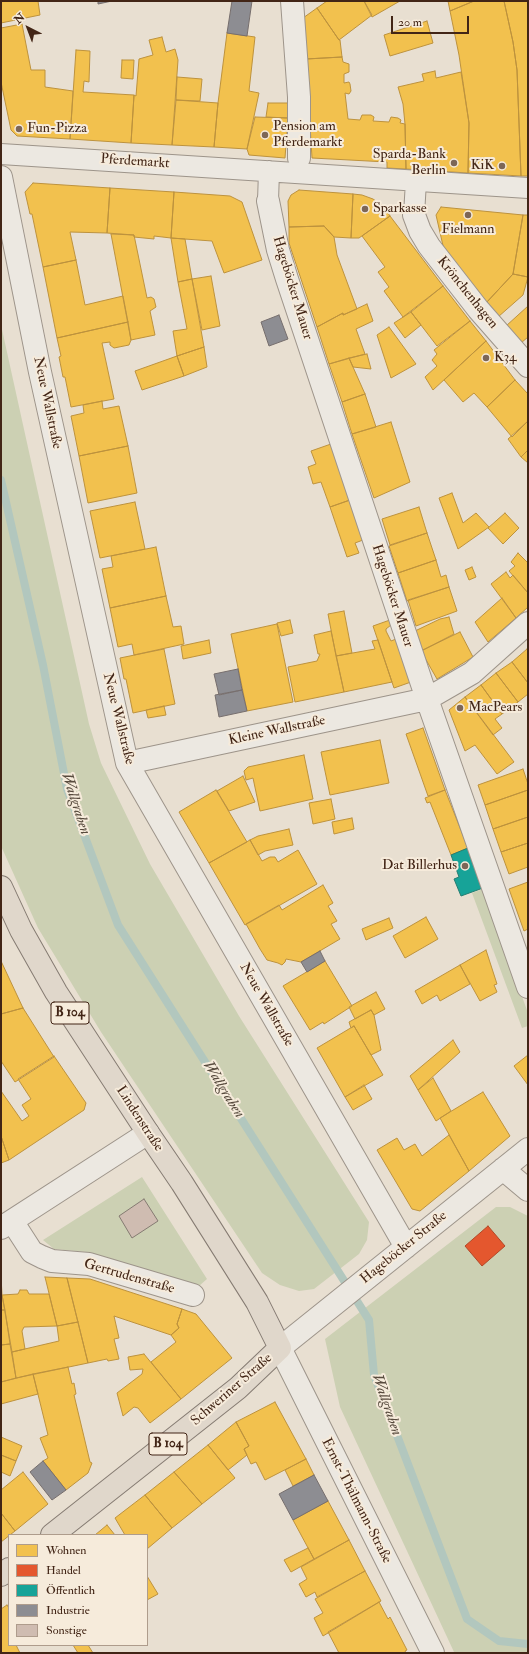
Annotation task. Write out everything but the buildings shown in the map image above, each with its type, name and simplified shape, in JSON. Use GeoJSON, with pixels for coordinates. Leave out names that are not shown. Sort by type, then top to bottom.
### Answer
{"type":"FeatureCollection","features":[{"type":"Feature","properties":{"kind":"main road","name":"Lindenstraße"},"geometry":{"type":"LineString","coordinates":[[1,887],[21,930],[56,992],[182,1183],[257,1302],[280,1348]]}},
{"type":"Feature","properties":{"kind":"main road","name":"Schweriner Straße"},"geometry":{"type":"LineString","coordinates":[[53,1534],[238,1388],[280,1348]]}},
{"type":"Feature","properties":{"kind":"street"},"geometry":{"type":"LineString","coordinates":[[292,1],[299,97],[298,165]]}},
{"type":"Feature","properties":{"kind":"street","name":"Pferdemarkt"},"geometry":{"type":"LineString","coordinates":[[1,154],[269,171],[298,165],[416,181],[528,188]]}},
{"type":"Feature","properties":{"kind":"street"},"geometry":{"type":"LineString","coordinates":[[268,201],[269,171]]}},
{"type":"Feature","properties":{"kind":"street","name":"Neue Wallstraße"},"geometry":{"type":"LineString","coordinates":[[1,177],[40,372],[127,763],[406,1247]]}},
{"type":"Feature","properties":{"kind":"street"},"geometry":{"type":"LineString","coordinates":[[414,215],[416,181]]}},
{"type":"Feature","properties":{"kind":"street","name":"Hageböcker Mauer"},"geometry":{"type":"LineString","coordinates":[[268,201],[278,250],[285,272],[427,699],[528,987]]}},
{"type":"Feature","properties":{"kind":"street","name":"Krönchenhagen"},"geometry":{"type":"LineString","coordinates":[[414,215],[420,231],[429,246],[478,309],[528,366]]}},
{"type":"Feature","properties":{"kind":"street","name":"Kleine Wallstraße"},"geometry":{"type":"LineString","coordinates":[[127,763],[427,699],[472,673],[528,623]]}},
{"type":"Feature","properties":{"kind":"street","name":"Gertrudenstraße"},"geometry":{"type":"LineString","coordinates":[[148,1133],[6,1224],[32,1252],[52,1261],[89,1264],[193,1295]]}},
{"type":"Feature","properties":{"kind":"street","name":"Hageböcker Straße"},"geometry":{"type":"LineString","coordinates":[[280,1348],[528,1149]]}},
{"type":"Feature","properties":{"kind":"street"},"geometry":{"type":"LineString","coordinates":[[503,1169],[528,1190]]}},
{"type":"Feature","properties":{"kind":"street","name":"Ernst-Thälmann-Straße"},"geometry":{"type":"LineString","coordinates":[[280,1348],[433,1653]]}},
{"type":"Feature","properties":{"kind":"green space"},"geometry":{"type":"Polygon","coordinates":[[[1,325],[89,724],[101,763],[150,864],[239,1016],[369,1222],[367,1240],[359,1254],[314,1289],[299,1291],[280,1285],[262,1273],[101,1032],[38,928],[1,846],[1,325]]]}},
{"type":"Feature","properties":{"kind":"green space"},"geometry":{"type":"Polygon","coordinates":[[[483,889],[528,1013],[528,1026],[522,1028],[472,893],[483,889]]]}},
{"type":"Feature","properties":{"kind":"green space"},"geometry":{"type":"Polygon","coordinates":[[[142,1177],[207,1279],[199,1286],[86,1252],[54,1249],[43,1240],[142,1177]]]}},
{"type":"Feature","properties":{"kind":"green space"},"geometry":{"type":"Polygon","coordinates":[[[496,1207],[510,1207],[528,1216],[528,1653],[456,1653],[454,1652],[340,1407],[325,1339],[496,1207]]]}},
{"type":"Feature","properties":{"kind":"waterway","name":"Wallgraben"},"geometry":{"type":"LineString","coordinates":[[1,480],[43,665],[67,789],[118,925],[369,1320],[374,1375],[467,1619],[499,1641],[528,1644]]}},
{"type":"Feature","properties":{"kind":"place","name":"Fun-Pizza"},"geometry":{"type":"Point","coordinates":[19,129]}},
{"type":"Feature","properties":{"kind":"place","name":"Pension am Pferdemarkt"},"geometry":{"type":"Point","coordinates":[265,135]}},
{"type":"Feature","properties":{"kind":"place","name":"Sparda-Bank Berlin"},"geometry":{"type":"Point","coordinates":[454,163]}},
{"type":"Feature","properties":{"kind":"place","name":"KiK"},"geometry":{"type":"Point","coordinates":[502,166]}},
{"type":"Feature","properties":{"kind":"place","name":"Sparkasse"},"geometry":{"type":"Point","coordinates":[365,209]}},
{"type":"Feature","properties":{"kind":"place","name":"Fielmann"},"geometry":{"type":"Point","coordinates":[468,215]}},
{"type":"Feature","properties":{"kind":"place","name":"K34"},"geometry":{"type":"Point","coordinates":[486,358]}},
{"type":"Feature","properties":{"kind":"place","name":"MacPears"},"geometry":{"type":"Point","coordinates":[460,708]}},
{"type":"Feature","properties":{"kind":"place","name":"Dat Billerhus"},"geometry":{"type":"Point","coordinates":[465,866]}}]}
